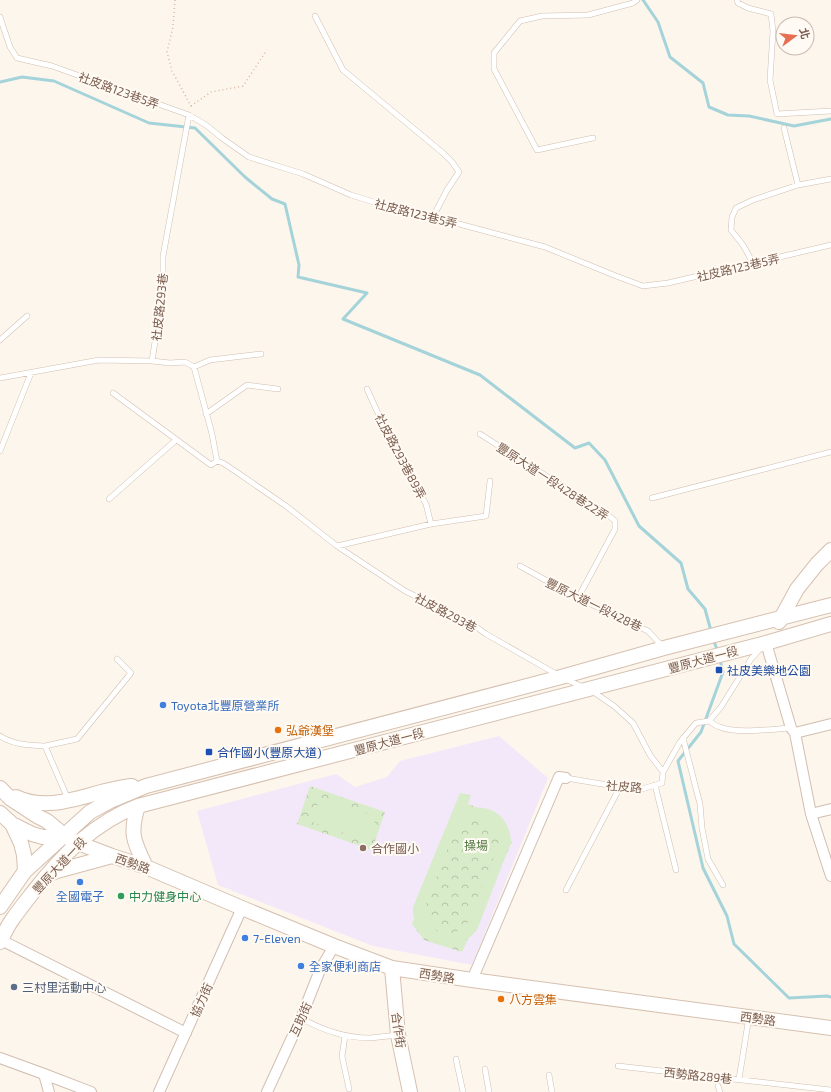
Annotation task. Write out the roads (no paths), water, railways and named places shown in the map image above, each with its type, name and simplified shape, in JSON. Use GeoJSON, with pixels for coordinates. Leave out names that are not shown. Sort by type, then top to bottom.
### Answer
{"type":"FeatureCollection","features":[{"type":"Feature","properties":{"kind":"street","name":"社皮路"},"geometry":{"type":"LineString","coordinates":[[766,643],[782,618],[797,589],[817,564],[831,550]]}},
{"type":"Feature","properties":{"kind":"street","name":"豐原大道一段"},"geometry":{"type":"LineString","coordinates":[[0,907],[25,871],[90,812],[110,801],[146,786],[831,605]]}},
{"type":"Feature","properties":{"kind":"street","name":"豐原大道一段"},"geometry":{"type":"LineString","coordinates":[[0,941],[11,921],[47,875],[94,829],[124,811],[138,806],[766,643],[831,624]]}},
{"type":"Feature","properties":{"kind":"street"},"geometry":{"type":"LineString","coordinates":[[766,643],[793,730],[811,814],[831,876]]}},
{"type":"Feature","properties":{"kind":"street"},"geometry":{"type":"LineString","coordinates":[[793,730],[831,724]]}},
{"type":"Feature","properties":{"kind":"street","name":"社皮路"},"geometry":{"type":"LineString","coordinates":[[472,980],[559,777],[566,778]]}},
{"type":"Feature","properties":{"kind":"street"},"geometry":{"type":"LineString","coordinates":[[0,789],[34,803],[54,803],[130,786],[146,786]]}},
{"type":"Feature","properties":{"kind":"street","name":"西勢路"},"geometry":{"type":"LineString","coordinates":[[0,789],[11,799],[47,821],[65,836],[78,843],[146,867],[334,946],[392,968],[831,1028]]}},
{"type":"Feature","properties":{"kind":"street"},"geometry":{"type":"LineString","coordinates":[[138,806],[133,820],[133,834],[136,847],[146,867]]}},
{"type":"Feature","properties":{"kind":"street"},"geometry":{"type":"LineString","coordinates":[[811,814],[831,809]]}},
{"type":"Feature","properties":{"kind":"street","name":"西勢路"},"geometry":{"type":"LineString","coordinates":[[0,813],[12,824],[32,834],[43,836],[65,836]]}},
{"type":"Feature","properties":{"kind":"street"},"geometry":{"type":"LineString","coordinates":[[12,824],[21,843],[24,855],[25,871]]}},
{"type":"Feature","properties":{"kind":"street"},"geometry":{"type":"LineString","coordinates":[[47,875],[112,856]]}},
{"type":"Feature","properties":{"kind":"street","name":"協力街"},"geometry":{"type":"LineString","coordinates":[[159,1092],[242,908]]}},
{"type":"Feature","properties":{"kind":"street"},"geometry":{"type":"LineString","coordinates":[[0,941],[186,1033]]}},
{"type":"Feature","properties":{"kind":"street","name":"互助街"},"geometry":{"type":"LineString","coordinates":[[267,1092],[301,1018],[320,970],[334,946]]}},
{"type":"Feature","properties":{"kind":"street","name":"合作街"},"geometry":{"type":"LineString","coordinates":[[392,968],[398,1034],[410,1092]]}},
{"type":"Feature","properties":{"kind":"street"},"geometry":{"type":"LineString","coordinates":[[0,1058],[91,1092]]}},
{"type":"Feature","properties":{"kind":"street"},"geometry":{"type":"LineString","coordinates":[[44,1074],[49,1092]]}},
{"type":"Feature","properties":{"kind":"lane"},"geometry":{"type":"LineString","coordinates":[[593,138],[537,150],[494,69],[494,53],[520,21],[542,16],[588,15],[633,3],[637,0]]}},
{"type":"Feature","properties":{"kind":"lane"},"geometry":{"type":"LineString","coordinates":[[737,0],[738,3],[748,8],[771,14],[773,31],[770,80],[777,114],[831,111]]}},
{"type":"Feature","properties":{"kind":"lane"},"geometry":{"type":"LineString","coordinates":[[315,16],[343,70],[443,153],[459,172],[447,190],[433,217]]}},
{"type":"Feature","properties":{"kind":"lane","name":"社皮路123巷5弄"},"geometry":{"type":"LineString","coordinates":[[0,18],[10,47],[17,58],[52,66],[188,116],[206,125],[249,157],[303,174],[352,195],[390,207],[545,247],[643,286],[668,283],[831,245]]}},
{"type":"Feature","properties":{"kind":"lane","name":"社皮路293巷"},"geometry":{"type":"LineString","coordinates":[[152,361],[163,290],[163,256],[188,116]]}},
{"type":"Feature","properties":{"kind":"lane"},"geometry":{"type":"LineString","coordinates":[[784,128],[798,185]]}},
{"type":"Feature","properties":{"kind":"lane"},"geometry":{"type":"LineString","coordinates":[[753,263],[743,245],[731,230],[732,216],[736,208],[753,200],[798,185],[831,179]]}},
{"type":"Feature","properties":{"kind":"lane"},"geometry":{"type":"LineString","coordinates":[[0,340],[27,316]]}},
{"type":"Feature","properties":{"kind":"lane"},"geometry":{"type":"LineString","coordinates":[[194,367],[210,360],[261,354]]}},
{"type":"Feature","properties":{"kind":"lane"},"geometry":{"type":"LineString","coordinates":[[0,378],[99,360],[152,361],[170,363],[185,362],[194,367],[217,461]]}},
{"type":"Feature","properties":{"kind":"lane"},"geometry":{"type":"LineString","coordinates":[[0,451],[31,373]]}},
{"type":"Feature","properties":{"kind":"lane"},"geometry":{"type":"LineString","coordinates":[[206,414],[247,385],[278,389]]}},
{"type":"Feature","properties":{"kind":"lane","name":"社皮路293巷89弄"},"geometry":{"type":"LineString","coordinates":[[367,389],[396,453],[426,504],[431,524]]}},
{"type":"Feature","properties":{"kind":"lane","name":"社皮路293巷"},"geometry":{"type":"LineString","coordinates":[[113,393],[211,465],[217,461],[238,473],[280,502],[337,546],[406,591],[472,624],[486,634],[561,677],[588,689],[614,706],[633,723],[650,755],[663,772]]}},
{"type":"Feature","properties":{"kind":"lane","name":"豐原大道一段428巷22弄"},"geometry":{"type":"LineString","coordinates":[[480,434],[608,515],[615,521],[615,529],[578,598]]}},
{"type":"Feature","properties":{"kind":"lane"},"geometry":{"type":"LineString","coordinates":[[109,499],[176,440]]}},
{"type":"Feature","properties":{"kind":"lane"},"geometry":{"type":"LineString","coordinates":[[652,498],[831,452]]}},
{"type":"Feature","properties":{"kind":"lane"},"geometry":{"type":"LineString","coordinates":[[337,546],[431,524],[486,516],[490,481]]}},
{"type":"Feature","properties":{"kind":"lane","name":"豐原大道一段428巷"},"geometry":{"type":"LineString","coordinates":[[520,566],[578,598],[648,631],[664,648]]}},
{"type":"Feature","properties":{"kind":"lane","name":"社皮路"},"geometry":{"type":"LineString","coordinates":[[566,778],[642,789],[662,783],[663,772],[680,742],[696,723],[709,721],[721,707],[750,659],[766,643]]}},
{"type":"Feature","properties":{"kind":"lane"},"geometry":{"type":"LineString","coordinates":[[0,736],[6,740],[16,743],[46,746],[77,739],[132,674],[117,659]]}},
{"type":"Feature","properties":{"kind":"lane"},"geometry":{"type":"LineString","coordinates":[[709,721],[720,728],[733,730],[793,730]]}},
{"type":"Feature","properties":{"kind":"lane"},"geometry":{"type":"LineString","coordinates":[[683,738],[700,804],[702,828],[708,859],[723,885]]}},
{"type":"Feature","properties":{"kind":"lane"},"geometry":{"type":"LineString","coordinates":[[46,746],[68,800]]}},
{"type":"Feature","properties":{"kind":"lane"},"geometry":{"type":"LineString","coordinates":[[655,785],[676,870]]}},
{"type":"Feature","properties":{"kind":"lane"},"geometry":{"type":"LineString","coordinates":[[566,890],[620,787]]}},
{"type":"Feature","properties":{"kind":"lane","name":"西勢路289巷"},"geometry":{"type":"LineString","coordinates":[[618,1066],[739,1079],[749,1017]]}},
{"type":"Feature","properties":{"kind":"lane"},"geometry":{"type":"LineString","coordinates":[[301,1018],[313,1025],[345,1036],[370,1038],[398,1034]]}},
{"type":"Feature","properties":{"kind":"lane"},"geometry":{"type":"LineString","coordinates":[[345,1036],[342,1056],[349,1089]]}},
{"type":"Feature","properties":{"kind":"lane"},"geometry":{"type":"LineString","coordinates":[[456,1059],[463,1092]]}},
{"type":"Feature","properties":{"kind":"lane"},"geometry":{"type":"LineString","coordinates":[[485,1069],[489,1092]]}},
{"type":"Feature","properties":{"kind":"lane"},"geometry":{"type":"LineString","coordinates":[[549,1075],[552,1092]]}},
{"type":"Feature","properties":{"kind":"lane"},"geometry":{"type":"LineString","coordinates":[[739,1079],[831,1090]]}},
{"type":"Feature","properties":{"kind":"lane"},"geometry":{"type":"LineString","coordinates":[[718,1086],[720,1092]]}},
{"type":"Feature","properties":{"kind":"waterway"},"geometry":{"type":"LineString","coordinates":[[643,0],[658,22],[670,57],[703,83],[709,107],[728,115],[749,116],[794,126],[831,119]]}},
{"type":"Feature","properties":{"kind":"waterway"},"geometry":{"type":"LineString","coordinates":[[0,82],[22,77],[54,81],[149,123],[195,128],[245,177],[272,199],[285,204],[299,265],[298,277],[367,293],[343,319],[480,375],[575,448],[589,443],[605,460],[639,526],[681,563],[688,589],[705,609],[711,631]]}},
{"type":"Feature","properties":{"kind":"waterway"},"geometry":{"type":"LineString","coordinates":[[713,639],[718,652]]}},
{"type":"Feature","properties":{"kind":"waterway"},"geometry":{"type":"LineString","coordinates":[[720,660],[723,672],[701,732],[678,761],[703,868],[727,916],[734,944],[789,998],[831,997]]}},
{"type":"Feature","properties":{"kind":"place","name":"社皮美樂地公園"},"geometry":{"type":"Point","coordinates":[719,670]}},
{"type":"Feature","properties":{"kind":"place","name":"Toyota北豐原營業所"},"geometry":{"type":"Point","coordinates":[163,705]}},
{"type":"Feature","properties":{"kind":"place","name":"弘爺漢堡"},"geometry":{"type":"Point","coordinates":[278,730]}},
{"type":"Feature","properties":{"kind":"place","name":"合作國小(豐原大道)"},"geometry":{"type":"Point","coordinates":[209,752]}},
{"type":"Feature","properties":{"kind":"place","name":"合作國小"},"geometry":{"type":"Point","coordinates":[363,848]}},
{"type":"Feature","properties":{"kind":"place","name":"全國電子"},"geometry":{"type":"Point","coordinates":[80,882]}},
{"type":"Feature","properties":{"kind":"place","name":"中力健身中心"},"geometry":{"type":"Point","coordinates":[121,896]}},
{"type":"Feature","properties":{"kind":"place","name":"7-Eleven"},"geometry":{"type":"Point","coordinates":[245,938]}},
{"type":"Feature","properties":{"kind":"place","name":"全家便利商店"},"geometry":{"type":"Point","coordinates":[301,966]}},
{"type":"Feature","properties":{"kind":"place","name":"三村里活動中心"},"geometry":{"type":"Point","coordinates":[14,987]}},
{"type":"Feature","properties":{"kind":"place","name":"八方雲集"},"geometry":{"type":"Point","coordinates":[501,999]}},
{"type":"Feature","properties":{"kind":"park label","name":"操場"},"geometry":{"type":"Point","coordinates":[476,845]}}]}
